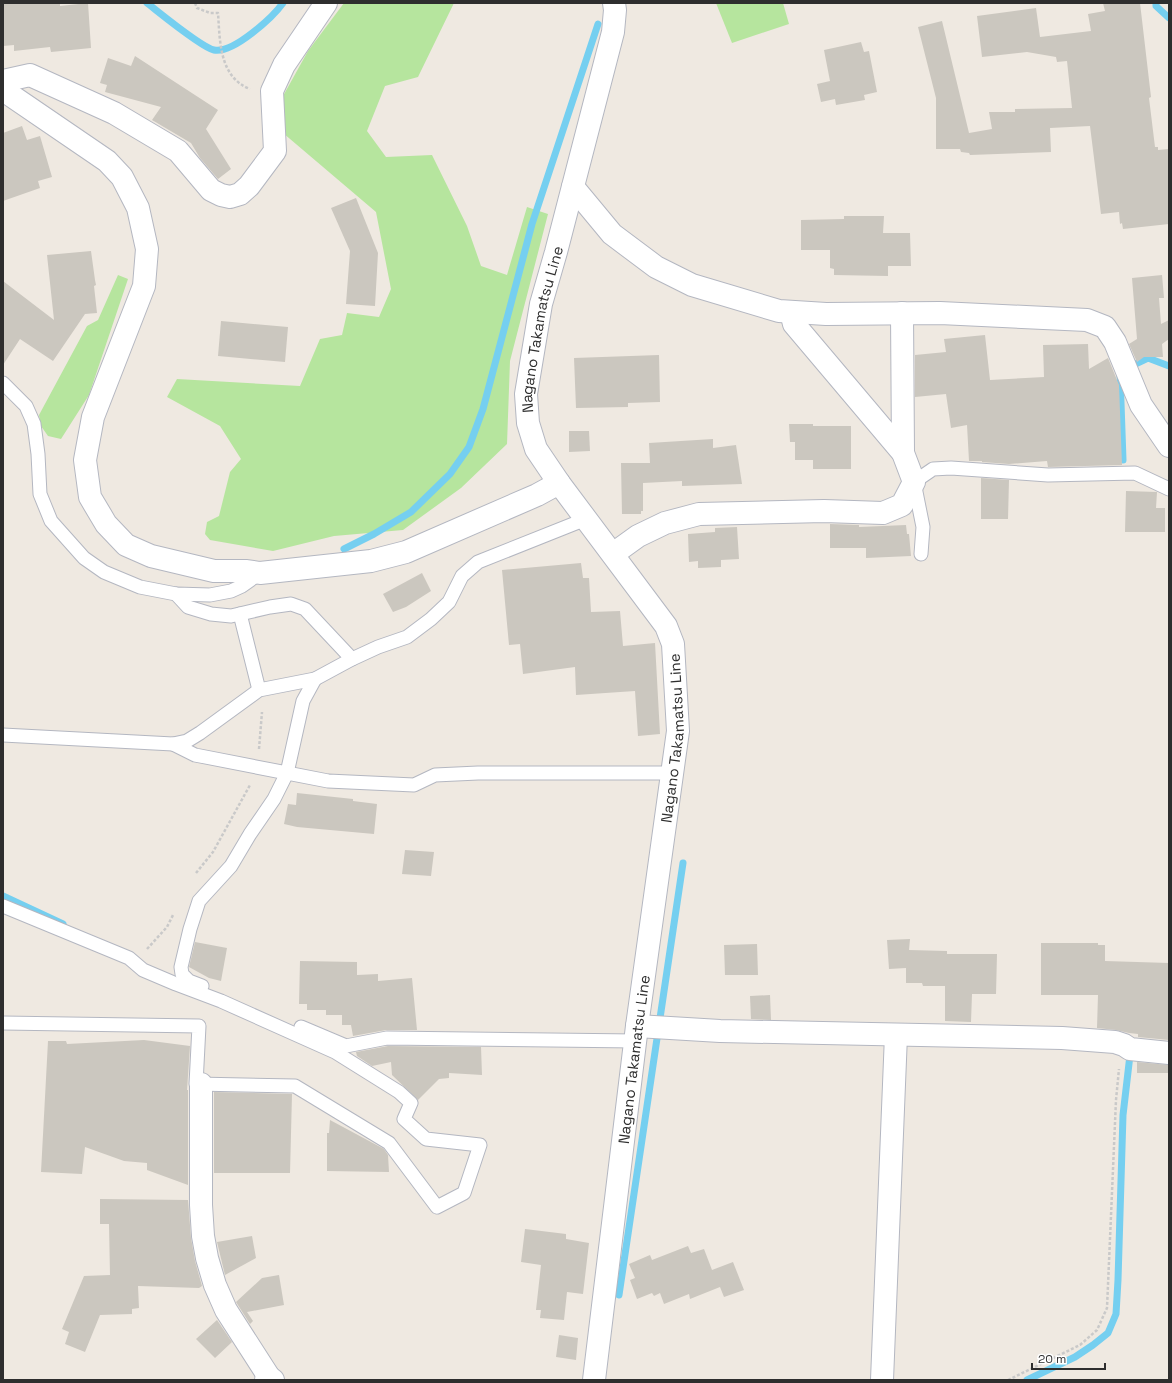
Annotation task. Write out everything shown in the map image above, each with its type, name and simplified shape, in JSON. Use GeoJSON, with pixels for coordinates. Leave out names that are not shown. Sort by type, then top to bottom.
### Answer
{"type":"FeatureCollection","features":[{"type":"Feature","properties":{"kind":"street"},"geometry":{"type":"LineString","coordinates":[[3,81],[30,75],[114,113],[178,151],[211,190],[220,195],[230,197],[240,194],[249,186],[275,151],[272,91],[284,64],[326,3]]}},
{"type":"Feature","properties":{"kind":"street","name":"Nagano Takamatsu Line"},"geometry":{"type":"LineString","coordinates":[[594,1380],[648,1030],[672,773],[678,731],[673,644],[666,626],[559,483],[536,449],[528,422],[526,394],[541,304],[613,32],[615,10],[614,3]]}},
{"type":"Feature","properties":{"kind":"street"},"geometry":{"type":"LineString","coordinates":[[3,90],[107,161],[122,178],[138,208],[147,248],[144,286],[93,417],[85,460],[90,497],[106,524],[126,545],[151,556],[214,571],[247,571],[260,573],[371,561],[406,552],[537,495],[559,483]]}},
{"type":"Feature","properties":{"kind":"street"},"geometry":{"type":"LineString","coordinates":[[573,187],[612,234],[656,267],[692,285],[779,311],[826,314],[940,312],[1087,320],[1105,327],[1115,342],[1141,405],[1169,446]]}},
{"type":"Feature","properties":{"kind":"street"},"geometry":{"type":"LineString","coordinates":[[791,312],[794,324],[904,453]]}},
{"type":"Feature","properties":{"kind":"street"},"geometry":{"type":"LineString","coordinates":[[613,554],[638,536],[658,526],[699,514],[824,512],[883,513],[902,505],[914,482],[904,453],[902,313]]}},
{"type":"Feature","properties":{"kind":"street"},"geometry":{"type":"LineString","coordinates":[[648,1030],[1062,1038],[1115,1042],[1130,1049],[1169,1054]]}},
{"type":"Feature","properties":{"kind":"street"},"geometry":{"type":"LineString","coordinates":[[882,1380],[896,1035]]}},
{"type":"Feature","properties":{"kind":"street"},"geometry":{"type":"LineString","coordinates":[[201,1084],[201,1205],[203,1236],[207,1258],[215,1285],[226,1310],[269,1379]]}},
{"type":"Feature","properties":{"kind":"lane"},"geometry":{"type":"LineString","coordinates":[[3,383],[26,406],[34,424],[38,454],[40,494],[51,521],[84,558],[104,572],[140,587],[176,594],[210,595],[231,591],[242,586],[260,573]]}},
{"type":"Feature","properties":{"kind":"lane"},"geometry":{"type":"LineString","coordinates":[[921,554],[923,527],[914,482],[933,470],[951,468],[1048,475],[1135,473],[1169,489]]}},
{"type":"Feature","properties":{"kind":"lane"},"geometry":{"type":"LineString","coordinates":[[3,735],[173,744],[187,741],[259,690],[315,679],[378,647],[407,637],[431,619],[449,602],[462,576],[478,562],[586,519]]}},
{"type":"Feature","properties":{"kind":"lane"},"geometry":{"type":"LineString","coordinates":[[176,594],[188,607],[211,614],[231,616],[291,604],[305,609],[352,659]]}},
{"type":"Feature","properties":{"kind":"lane"},"geometry":{"type":"LineString","coordinates":[[240,614],[259,690]]}},
{"type":"Feature","properties":{"kind":"lane"},"geometry":{"type":"LineString","coordinates":[[3,1023],[199,1026],[196,1084],[295,1086],[389,1143],[437,1207],[464,1193],[480,1145],[426,1139],[404,1119],[411,1103],[400,1092],[372,1076],[336,1052],[189,981],[182,974],[181,967],[190,929],[199,901],[230,866],[274,799],[287,773],[303,701],[315,679]]}},
{"type":"Feature","properties":{"kind":"lane"},"geometry":{"type":"LineString","coordinates":[[173,744],[195,754],[287,773],[328,780],[414,786],[435,775],[478,773],[672,773]]}},
{"type":"Feature","properties":{"kind":"lane"},"geometry":{"type":"LineString","coordinates":[[3,906],[129,958],[142,970],[346,1046],[387,1038],[648,1030]]}},
{"type":"Feature","properties":{"kind":"path"},"geometry":{"type":"LineString","coordinates":[[195,3],[197,8],[210,13],[218,13],[220,46],[222,56],[230,73],[242,86],[272,97]]}},
{"type":"Feature","properties":{"kind":"path"},"geometry":{"type":"LineString","coordinates":[[196,874],[213,852],[250,786],[259,749],[262,708],[259,690]]}},
{"type":"Feature","properties":{"kind":"path"},"geometry":{"type":"LineString","coordinates":[[134,963],[167,928],[174,913]]}},
{"type":"Feature","properties":{"kind":"path"},"geometry":{"type":"LineString","coordinates":[[1008,1380],[1080,1345],[1097,1330],[1107,1308],[1116,1100],[1120,1055],[1124,1045]]}},
{"type":"Feature","properties":{"kind":"green space"},"geometry":{"type":"Polygon","coordinates":[[[344,3],[454,3],[418,77],[385,86],[367,131],[386,157],[432,155],[467,226],[481,266],[507,275],[527,207],[548,214],[510,361],[507,444],[461,488],[403,530],[334,536],[273,551],[210,540],[205,534],[207,522],[219,516],[230,472],[241,459],[220,426],[167,397],[177,379],[300,386],[320,339],[342,335],[347,313],[379,317],[391,289],[376,212],[283,133],[283,96],[308,51],[344,3]]]}},
{"type":"Feature","properties":{"kind":"green space"},"geometry":{"type":"Polygon","coordinates":[[[716,3],[783,3],[789,24],[732,43],[716,3]]]}},
{"type":"Feature","properties":{"kind":"green space"},"geometry":{"type":"Polygon","coordinates":[[[118,275],[128,279],[89,395],[61,439],[48,436],[41,426],[39,415],[87,326],[98,320],[118,275]]]}},
{"type":"Feature","properties":{"kind":"building"},"geometry":{"type":"Polygon","coordinates":[[[3,3],[60,3],[60,6],[88,3],[91,48],[51,52],[50,47],[14,51],[14,45],[3,46],[3,3]]]}},
{"type":"Feature","properties":{"kind":"building"},"geometry":{"type":"Polygon","coordinates":[[[1103,3],[1140,3],[1151,97],[1149,98],[1155,147],[1158,147],[1158,150],[1169,149],[1169,224],[1123,229],[1122,223],[1120,224],[1119,212],[1101,214],[1090,126],[1050,128],[1051,152],[970,155],[969,153],[961,152],[960,149],[936,149],[936,98],[918,27],[942,21],[969,133],[992,129],[989,112],[1015,112],[1015,109],[1072,108],[1067,61],[1057,62],[1056,57],[1027,52],[982,57],[977,16],[1036,8],[1040,37],[1091,31],[1088,14],[1105,11],[1103,3]]]}},
{"type":"Feature","properties":{"kind":"building"},"geometry":{"type":"Polygon","coordinates":[[[861,42],[864,52],[869,51],[877,92],[864,95],[865,100],[836,105],[835,99],[821,102],[817,84],[830,81],[824,50],[861,42]]]}},
{"type":"Feature","properties":{"kind":"building"},"geometry":{"type":"Polygon","coordinates":[[[135,56],[218,110],[206,129],[231,169],[218,179],[200,158],[191,143],[152,120],[161,107],[105,92],[107,85],[100,83],[108,58],[131,66],[135,56]]]}},
{"type":"Feature","properties":{"kind":"building"},"geometry":{"type":"Polygon","coordinates":[[[22,126],[27,140],[40,136],[52,177],[38,181],[40,188],[3,201],[3,133],[22,126]]]}},
{"type":"Feature","properties":{"kind":"building"},"geometry":{"type":"Polygon","coordinates":[[[356,198],[378,253],[375,306],[346,304],[350,251],[331,208],[356,198]]]}},
{"type":"Feature","properties":{"kind":"building"},"geometry":{"type":"Polygon","coordinates":[[[844,216],[884,216],[883,233],[910,233],[911,266],[888,266],[888,276],[834,275],[834,269],[830,268],[830,250],[801,250],[801,220],[844,219],[844,216]]]}},
{"type":"Feature","properties":{"kind":"building"},"geometry":{"type":"Polygon","coordinates":[[[91,251],[96,285],[94,286],[97,313],[85,314],[53,361],[20,339],[3,365],[3,281],[54,320],[47,255],[91,251]]]}},
{"type":"Feature","properties":{"kind":"building"},"geometry":{"type":"Polygon","coordinates":[[[1162,275],[1164,298],[1159,298],[1161,324],[1169,320],[1169,339],[1162,344],[1163,357],[1144,357],[1137,362],[1129,344],[1137,339],[1132,278],[1162,275]]]}},
{"type":"Feature","properties":{"kind":"building"},"geometry":{"type":"Polygon","coordinates":[[[221,321],[288,327],[285,362],[218,356],[221,321]]]}},
{"type":"Feature","properties":{"kind":"building"},"geometry":{"type":"Polygon","coordinates":[[[985,335],[990,380],[1044,377],[1043,345],[1088,344],[1089,369],[1108,358],[1119,385],[1122,465],[1048,467],[1047,461],[1009,464],[969,461],[967,425],[951,428],[946,394],[915,397],[915,355],[946,352],[944,339],[985,335]]]}},
{"type":"Feature","properties":{"kind":"building"},"geometry":{"type":"Polygon","coordinates":[[[659,355],[660,402],[628,403],[628,407],[576,408],[574,358],[659,355]]]}},
{"type":"Feature","properties":{"kind":"building"},"geometry":{"type":"Polygon","coordinates":[[[789,424],[813,424],[813,426],[851,426],[851,469],[813,469],[813,460],[795,460],[795,442],[790,442],[789,424]]]}},
{"type":"Feature","properties":{"kind":"building"},"geometry":{"type":"Polygon","coordinates":[[[569,431],[589,431],[590,451],[569,452],[569,431]]]}},
{"type":"Feature","properties":{"kind":"building"},"geometry":{"type":"Polygon","coordinates":[[[713,439],[713,448],[736,445],[742,484],[682,486],[682,481],[643,483],[643,511],[641,511],[641,514],[622,514],[621,463],[650,463],[649,443],[713,439]]]}},
{"type":"Feature","properties":{"kind":"building"},"geometry":{"type":"Polygon","coordinates":[[[981,478],[1009,480],[1008,519],[981,519],[981,478]]]}},
{"type":"Feature","properties":{"kind":"building"},"geometry":{"type":"Polygon","coordinates":[[[1126,491],[1157,492],[1156,508],[1165,508],[1165,532],[1125,532],[1126,491]]]}},
{"type":"Feature","properties":{"kind":"building"},"geometry":{"type":"Polygon","coordinates":[[[830,524],[859,525],[859,527],[906,525],[907,534],[909,534],[911,556],[866,558],[866,548],[830,548],[830,524]]]}},
{"type":"Feature","properties":{"kind":"building"},"geometry":{"type":"Polygon","coordinates":[[[737,527],[739,559],[721,560],[721,567],[698,568],[698,561],[689,562],[688,534],[715,532],[715,528],[737,527]]]}},
{"type":"Feature","properties":{"kind":"building"},"geometry":{"type":"Polygon","coordinates":[[[581,563],[583,578],[589,578],[591,612],[620,611],[623,646],[655,643],[660,734],[638,736],[635,691],[576,695],[575,667],[523,674],[520,644],[509,645],[502,570],[581,563]]]}},
{"type":"Feature","properties":{"kind":"building"},"geometry":{"type":"Polygon","coordinates":[[[422,573],[431,591],[406,607],[393,612],[383,594],[422,573]]]}},
{"type":"Feature","properties":{"kind":"building"},"geometry":{"type":"Polygon","coordinates":[[[297,793],[353,799],[353,801],[377,804],[374,834],[297,827],[284,824],[288,804],[296,805],[297,793]]]}},
{"type":"Feature","properties":{"kind":"building"},"geometry":{"type":"Polygon","coordinates":[[[405,850],[434,852],[431,876],[402,874],[405,850]]]}},
{"type":"Feature","properties":{"kind":"building"},"geometry":{"type":"Polygon","coordinates":[[[910,939],[909,950],[947,951],[947,954],[997,954],[996,994],[972,994],[971,1022],[945,1021],[945,986],[923,986],[922,983],[906,983],[906,968],[889,969],[887,940],[910,939]]]}},
{"type":"Feature","properties":{"kind":"building"},"geometry":{"type":"Polygon","coordinates":[[[195,942],[227,948],[221,981],[209,978],[189,967],[195,942]]]}},
{"type":"Feature","properties":{"kind":"building"},"geometry":{"type":"Polygon","coordinates":[[[1041,943],[1098,943],[1098,945],[1105,945],[1105,961],[1169,963],[1169,1040],[1138,1037],[1138,1034],[1097,1028],[1098,995],[1041,995],[1041,943]]]}},
{"type":"Feature","properties":{"kind":"building"},"geometry":{"type":"Polygon","coordinates":[[[757,944],[758,975],[725,975],[724,945],[757,944]]]}},
{"type":"Feature","properties":{"kind":"building"},"geometry":{"type":"Polygon","coordinates":[[[300,961],[357,962],[357,975],[378,974],[378,981],[412,978],[417,1030],[386,1030],[353,1036],[351,1025],[342,1025],[342,1015],[326,1015],[326,1010],[307,1010],[307,1004],[299,1004],[300,961]]]}},
{"type":"Feature","properties":{"kind":"building"},"geometry":{"type":"Polygon","coordinates":[[[770,995],[771,1020],[751,1019],[750,996],[770,995]]]}},
{"type":"Feature","properties":{"kind":"building"},"geometry":{"type":"Polygon","coordinates":[[[144,1040],[190,1046],[187,1090],[188,1185],[147,1170],[147,1163],[124,1161],[85,1147],[82,1174],[41,1172],[48,1041],[66,1041],[67,1044],[144,1040]]]}},
{"type":"Feature","properties":{"kind":"building"},"geometry":{"type":"Polygon","coordinates":[[[388,1046],[481,1047],[482,1075],[449,1073],[449,1078],[439,1079],[418,1100],[392,1075],[391,1062],[372,1066],[357,1056],[356,1052],[388,1046]]]}},
{"type":"Feature","properties":{"kind":"building"},"geometry":{"type":"Polygon","coordinates":[[[1137,1062],[1169,1065],[1169,1073],[1137,1073],[1137,1062]]]}},
{"type":"Feature","properties":{"kind":"building"},"geometry":{"type":"Polygon","coordinates":[[[214,1092],[292,1094],[290,1173],[214,1173],[214,1092]]]}},
{"type":"Feature","properties":{"kind":"building"},"geometry":{"type":"Polygon","coordinates":[[[330,1120],[384,1149],[388,1155],[389,1172],[327,1171],[327,1133],[329,1133],[330,1120]]]}},
{"type":"Feature","properties":{"kind":"building"},"geometry":{"type":"Polygon","coordinates":[[[100,1199],[188,1200],[191,1238],[195,1261],[202,1286],[199,1288],[138,1286],[139,1308],[132,1309],[132,1314],[100,1315],[85,1352],[65,1344],[69,1332],[62,1329],[84,1276],[110,1275],[109,1224],[100,1224],[100,1199]]]}},
{"type":"Feature","properties":{"kind":"building"},"geometry":{"type":"Polygon","coordinates":[[[525,1229],[566,1234],[566,1239],[589,1243],[583,1294],[567,1292],[564,1320],[540,1318],[541,1310],[536,1310],[541,1265],[521,1262],[525,1229]]]}},
{"type":"Feature","properties":{"kind":"building"},"geometry":{"type":"Polygon","coordinates":[[[252,1236],[256,1258],[225,1275],[217,1242],[252,1236]]]}},
{"type":"Feature","properties":{"kind":"building"},"geometry":{"type":"Polygon","coordinates":[[[688,1246],[691,1253],[704,1249],[712,1270],[733,1262],[744,1290],[724,1297],[720,1287],[690,1299],[689,1294],[664,1304],[660,1293],[654,1296],[652,1293],[637,1299],[630,1280],[635,1278],[629,1264],[650,1255],[652,1260],[688,1246]]]}},
{"type":"Feature","properties":{"kind":"building"},"geometry":{"type":"Polygon","coordinates":[[[279,1275],[284,1305],[247,1312],[253,1321],[250,1324],[236,1302],[262,1278],[279,1275]]]}},
{"type":"Feature","properties":{"kind":"building"},"geometry":{"type":"Polygon","coordinates":[[[217,1320],[232,1342],[215,1358],[196,1339],[217,1320]]]}},
{"type":"Feature","properties":{"kind":"building"},"geometry":{"type":"Polygon","coordinates":[[[559,1335],[578,1338],[576,1360],[556,1357],[559,1335]]]}},
{"type":"Feature","properties":{"kind":"waterway"},"geometry":{"type":"LineString","coordinates":[[147,3],[200,43],[214,50],[222,50],[242,41],[271,17],[283,3]]}},
{"type":"Feature","properties":{"kind":"waterway"},"geometry":{"type":"LineString","coordinates":[[1156,3],[1156,6],[1169,18]]}},
{"type":"Feature","properties":{"kind":"waterway"},"geometry":{"type":"LineString","coordinates":[[344,549],[374,534],[411,512],[450,474],[469,447],[483,409],[532,224],[598,24]]}},
{"type":"Feature","properties":{"kind":"waterway"},"geometry":{"type":"LineString","coordinates":[[1127,368],[1148,358],[1169,366]]}},
{"type":"Feature","properties":{"kind":"waterway"},"geometry":{"type":"LineString","coordinates":[[1120,374],[1123,460]]}},
{"type":"Feature","properties":{"kind":"waterway"},"geometry":{"type":"LineString","coordinates":[[619,1295],[683,863]]}},
{"type":"Feature","properties":{"kind":"waterway"},"geometry":{"type":"LineString","coordinates":[[3,896],[63,924]]}},
{"type":"Feature","properties":{"kind":"waterway"},"geometry":{"type":"LineString","coordinates":[[1027,1380],[1075,1357],[1093,1345],[1108,1333],[1116,1314],[1123,1115],[1130,1055]]}}]}
